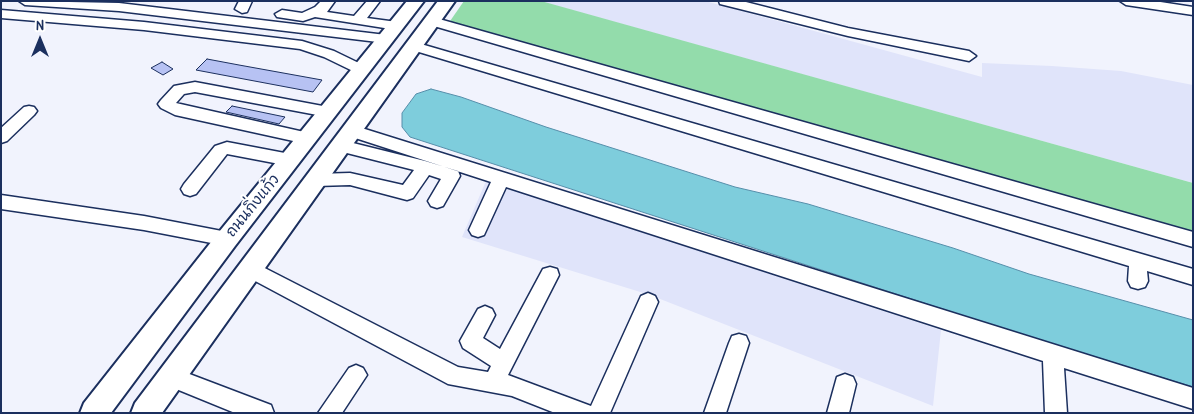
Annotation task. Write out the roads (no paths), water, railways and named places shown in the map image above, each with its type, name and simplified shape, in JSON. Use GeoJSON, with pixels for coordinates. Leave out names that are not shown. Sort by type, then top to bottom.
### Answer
{"type":"FeatureCollection","features":[{"type":"Feature","properties":{"kind":"main road","name":"ถนนกิ่งแก้ว"},"geometry":{"type":"LineString","coordinates":[[94,413],[226,239],[416,1]]}},
{"type":"Feature","properties":{"kind":"main road"},"geometry":{"type":"LineString","coordinates":[[145,413],[446,1]]}},
{"type":"Feature","properties":{"kind":"street"},"geometry":{"type":"LineString","coordinates":[[25,1],[119,6],[391,32]]}},
{"type":"Feature","properties":{"kind":"street"},"geometry":{"type":"LineString","coordinates":[[181,1],[244,5],[303,17],[324,6]]}},
{"type":"Feature","properties":{"kind":"street"},"geometry":{"type":"LineString","coordinates":[[358,20],[374,1]]}},
{"type":"Feature","properties":{"kind":"street"},"geometry":{"type":"LineString","coordinates":[[725,1],[848,32],[969,56]]}},
{"type":"Feature","properties":{"kind":"street"},"geometry":{"type":"LineString","coordinates":[[1126,1],[1193,11]]}},
{"type":"Feature","properties":{"kind":"street"},"geometry":{"type":"LineString","coordinates":[[324,6],[321,15],[358,20],[391,32]]}},
{"type":"Feature","properties":{"kind":"street"},"geometry":{"type":"LineString","coordinates":[[1,14],[144,26],[302,45],[328,54],[362,70]]}},
{"type":"Feature","properties":{"kind":"street"},"geometry":{"type":"LineString","coordinates":[[432,21],[1193,240]]}},
{"type":"Feature","properties":{"kind":"street"},"geometry":{"type":"LineString","coordinates":[[414,46],[1193,277]]}},
{"type":"Feature","properties":{"kind":"street"},"geometry":{"type":"LineString","coordinates":[[307,138],[175,110],[166,104],[179,90],[195,87],[328,112]]}},
{"type":"Feature","properties":{"kind":"street"},"geometry":{"type":"LineString","coordinates":[[279,132],[299,107]]}},
{"type":"Feature","properties":{"kind":"street"},"geometry":{"type":"LineString","coordinates":[[1,137],[29,111]]}},
{"type":"Feature","properties":{"kind":"street"},"geometry":{"type":"LineString","coordinates":[[346,138],[368,153],[425,167],[452,176],[437,202]]}},
{"type":"Feature","properties":{"kind":"street"},"geometry":{"type":"LineString","coordinates":[[346,138],[501,178],[1193,399]]}},
{"type":"Feature","properties":{"kind":"street"},"geometry":{"type":"LineString","coordinates":[[190,189],[221,150],[227,148],[290,160]]}},
{"type":"Feature","properties":{"kind":"street"},"geometry":{"type":"LineString","coordinates":[[350,179],[368,153]]}},
{"type":"Feature","properties":{"kind":"street"},"geometry":{"type":"LineString","coordinates":[[316,180],[350,179],[407,193],[425,167]]}},
{"type":"Feature","properties":{"kind":"street"},"geometry":{"type":"LineString","coordinates":[[478,230],[501,178]]}},
{"type":"Feature","properties":{"kind":"street"},"geometry":{"type":"LineString","coordinates":[[1,202],[144,223],[226,239]]}},
{"type":"Feature","properties":{"kind":"street"},"geometry":{"type":"LineString","coordinates":[[1138,261],[1138,281]]}},
{"type":"Feature","properties":{"kind":"street"},"geometry":{"type":"LineString","coordinates":[[251,269],[455,377],[512,386],[583,413]]}},
{"type":"Feature","properties":{"kind":"street"},"geometry":{"type":"LineString","coordinates":[[494,383],[550,275]]}},
{"type":"Feature","properties":{"kind":"street"},"geometry":{"type":"LineString","coordinates":[[599,413],[648,302]]}},
{"type":"Feature","properties":{"kind":"street"},"geometry":{"type":"LineString","coordinates":[[484,315],[470,341],[504,363]]}},
{"type":"Feature","properties":{"kind":"street"},"geometry":{"type":"LineString","coordinates":[[715,413],[740,343]]}},
{"type":"Feature","properties":{"kind":"street"},"geometry":{"type":"LineString","coordinates":[[1053,354],[1056,413]]}},
{"type":"Feature","properties":{"kind":"street"},"geometry":{"type":"LineString","coordinates":[[329,413],[356,375]]}},
{"type":"Feature","properties":{"kind":"street"},"geometry":{"type":"LineString","coordinates":[[171,377],[234,408],[263,413]]}},
{"type":"Feature","properties":{"kind":"street"},"geometry":{"type":"LineString","coordinates":[[838,413],[844,384]]}},
{"type":"Feature","properties":{"kind":"water"},"geometry":{"type":"Polygon","coordinates":[[[431,89],[461,97],[546,127],[735,187],[808,204],[953,248],[1029,274],[1193,320],[1193,387],[992,325],[410,137],[402,127],[402,113],[416,94],[431,89]]]}}]}
